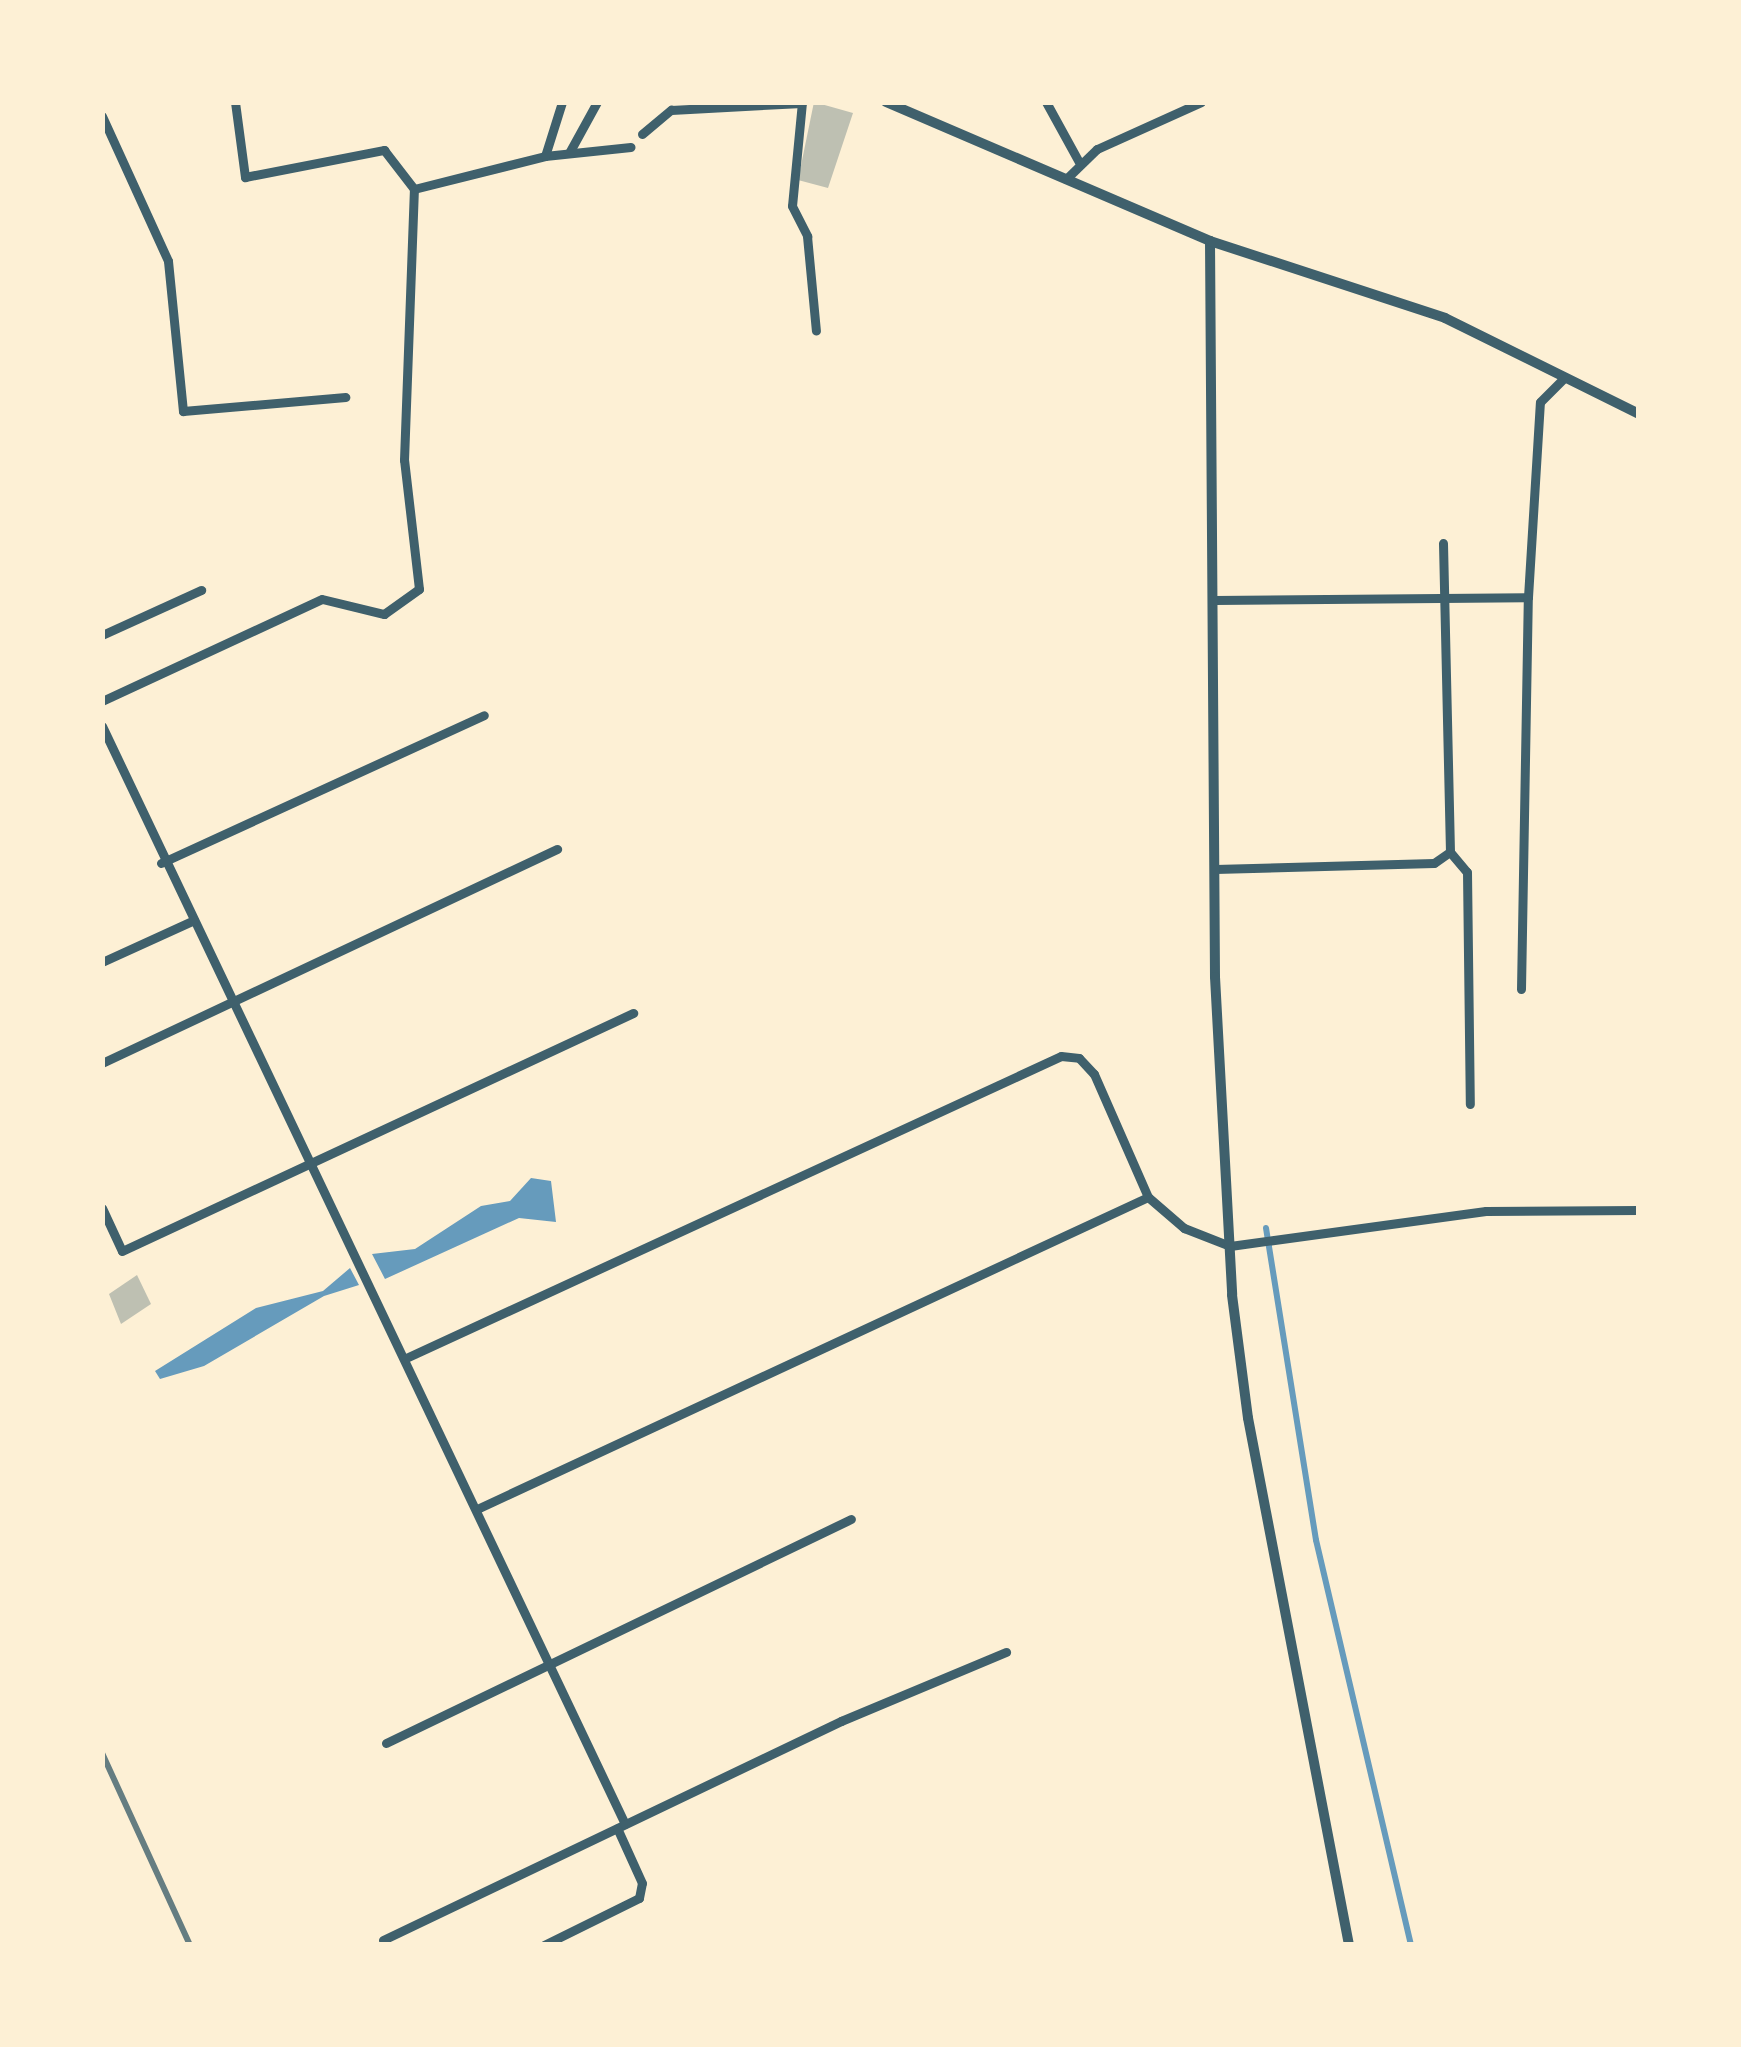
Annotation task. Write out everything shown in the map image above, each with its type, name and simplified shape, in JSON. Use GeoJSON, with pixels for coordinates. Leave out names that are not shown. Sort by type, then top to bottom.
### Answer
{"type":"FeatureCollection","features":[{"type":"Feature","properties":{"kind":"street"},"geometry":{"type":"LineString","coordinates":[[102,701],[322,599],[384,614],[419,589],[404,441],[414,189],[384,151],[245,177],[235,102]]}},
{"type":"Feature","properties":{"kind":"street"},"geometry":{"type":"LineString","coordinates":[[545,156],[562,102]]}},
{"type":"Feature","properties":{"kind":"street"},"geometry":{"type":"LineString","coordinates":[[568,153],[597,102]]}},
{"type":"Feature","properties":{"kind":"street"},"geometry":{"type":"LineString","coordinates":[[886,102],[1210,241],[1445,318],[1639,414]]}},
{"type":"Feature","properties":{"kind":"street"},"geometry":{"type":"LineString","coordinates":[[1046,102],[1078,162]]}},
{"type":"Feature","properties":{"kind":"street"},"geometry":{"type":"LineString","coordinates":[[1066,179],[1078,162],[1165,112],[1201,102]]}},
{"type":"Feature","properties":{"kind":"street"},"geometry":{"type":"LineString","coordinates":[[642,134],[671,110],[802,103],[792,206],[807,236],[816,332]]}},
{"type":"Feature","properties":{"kind":"street"},"geometry":{"type":"LineString","coordinates":[[102,116],[168,261],[183,411],[345,397]]}},
{"type":"Feature","properties":{"kind":"street"},"geometry":{"type":"LineString","coordinates":[[414,189],[545,156],[631,147]]}},
{"type":"Feature","properties":{"kind":"street"},"geometry":{"type":"LineString","coordinates":[[1210,241],[1215,869],[1230,1246],[1248,1418],[1349,1945]]}},
{"type":"Feature","properties":{"kind":"street"},"geometry":{"type":"LineString","coordinates":[[1521,989],[1528,597],[1540,401],[1564,377]]}},
{"type":"Feature","properties":{"kind":"street"},"geometry":{"type":"LineString","coordinates":[[1443,543],[1450,852],[1467,872],[1470,1104]]}},
{"type":"Feature","properties":{"kind":"street"},"geometry":{"type":"LineString","coordinates":[[102,635],[201,590]]}},
{"type":"Feature","properties":{"kind":"street"},"geometry":{"type":"LineString","coordinates":[[1214,600],[1528,597]]}},
{"type":"Feature","properties":{"kind":"street"},"geometry":{"type":"LineString","coordinates":[[161,863],[484,715]]}},
{"type":"Feature","properties":{"kind":"street"},"geometry":{"type":"LineString","coordinates":[[102,727],[161,863],[238,1000],[549,1662],[642,1883],[639,1898],[544,1945]]}},
{"type":"Feature","properties":{"kind":"street"},"geometry":{"type":"LineString","coordinates":[[102,758],[113,752]]}},
{"type":"Feature","properties":{"kind":"street"},"geometry":{"type":"LineString","coordinates":[[102,1063],[557,849]]}},
{"type":"Feature","properties":{"kind":"street"},"geometry":{"type":"LineString","coordinates":[[1215,869],[1434,863],[1450,852]]}},
{"type":"Feature","properties":{"kind":"street"},"geometry":{"type":"LineString","coordinates":[[102,962],[194,920]]}},
{"type":"Feature","properties":{"kind":"street"},"geometry":{"type":"LineString","coordinates":[[102,1208],[122,1251],[633,1013]]}},
{"type":"Feature","properties":{"kind":"street"},"geometry":{"type":"LineString","coordinates":[[406,1358],[1060,1056],[1078,1058],[1094,1074],[1148,1197],[1184,1228],[1230,1246],[1486,1211],[1639,1210]]}},
{"type":"Feature","properties":{"kind":"street"},"geometry":{"type":"LineString","coordinates":[[477,1509],[1148,1197]]}},
{"type":"Feature","properties":{"kind":"street"},"geometry":{"type":"LineString","coordinates":[[386,1743],[851,1519]]}},
{"type":"Feature","properties":{"kind":"street"},"geometry":{"type":"LineString","coordinates":[[383,1940],[621,1826],[1006,1652]]}},
{"type":"Feature","properties":{"kind":"water"},"geometry":{"type":"Polygon","coordinates":[[[531,1178],[551,1181],[556,1222],[519,1218],[385,1279],[372,1254],[415,1249],[481,1206],[510,1201],[531,1178]]]}},
{"type":"Feature","properties":{"kind":"water"},"geometry":{"type":"Polygon","coordinates":[[[350,1268],[359,1285],[324,1296],[204,1366],[160,1379],[155,1371],[256,1308],[323,1291],[350,1268]]]}},
{"type":"Feature","properties":{"kind":"building"},"geometry":{"type":"Polygon","coordinates":[[[814,102],[853,113],[828,188],[798,180],[814,102]]]}},
{"type":"Feature","properties":{"kind":"building"},"geometry":{"type":"Polygon","coordinates":[[[137,1275],[151,1304],[121,1324],[109,1294],[137,1275]]]}},
{"type":"Feature","properties":{"kind":"waterway"},"geometry":{"type":"LineString","coordinates":[[1266,1228],[1316,1540],[1411,1945]]}},
{"type":"Feature","properties":{"kind":"railway"},"geometry":{"type":"LineString","coordinates":[[102,1753],[190,1945]]}}]}
